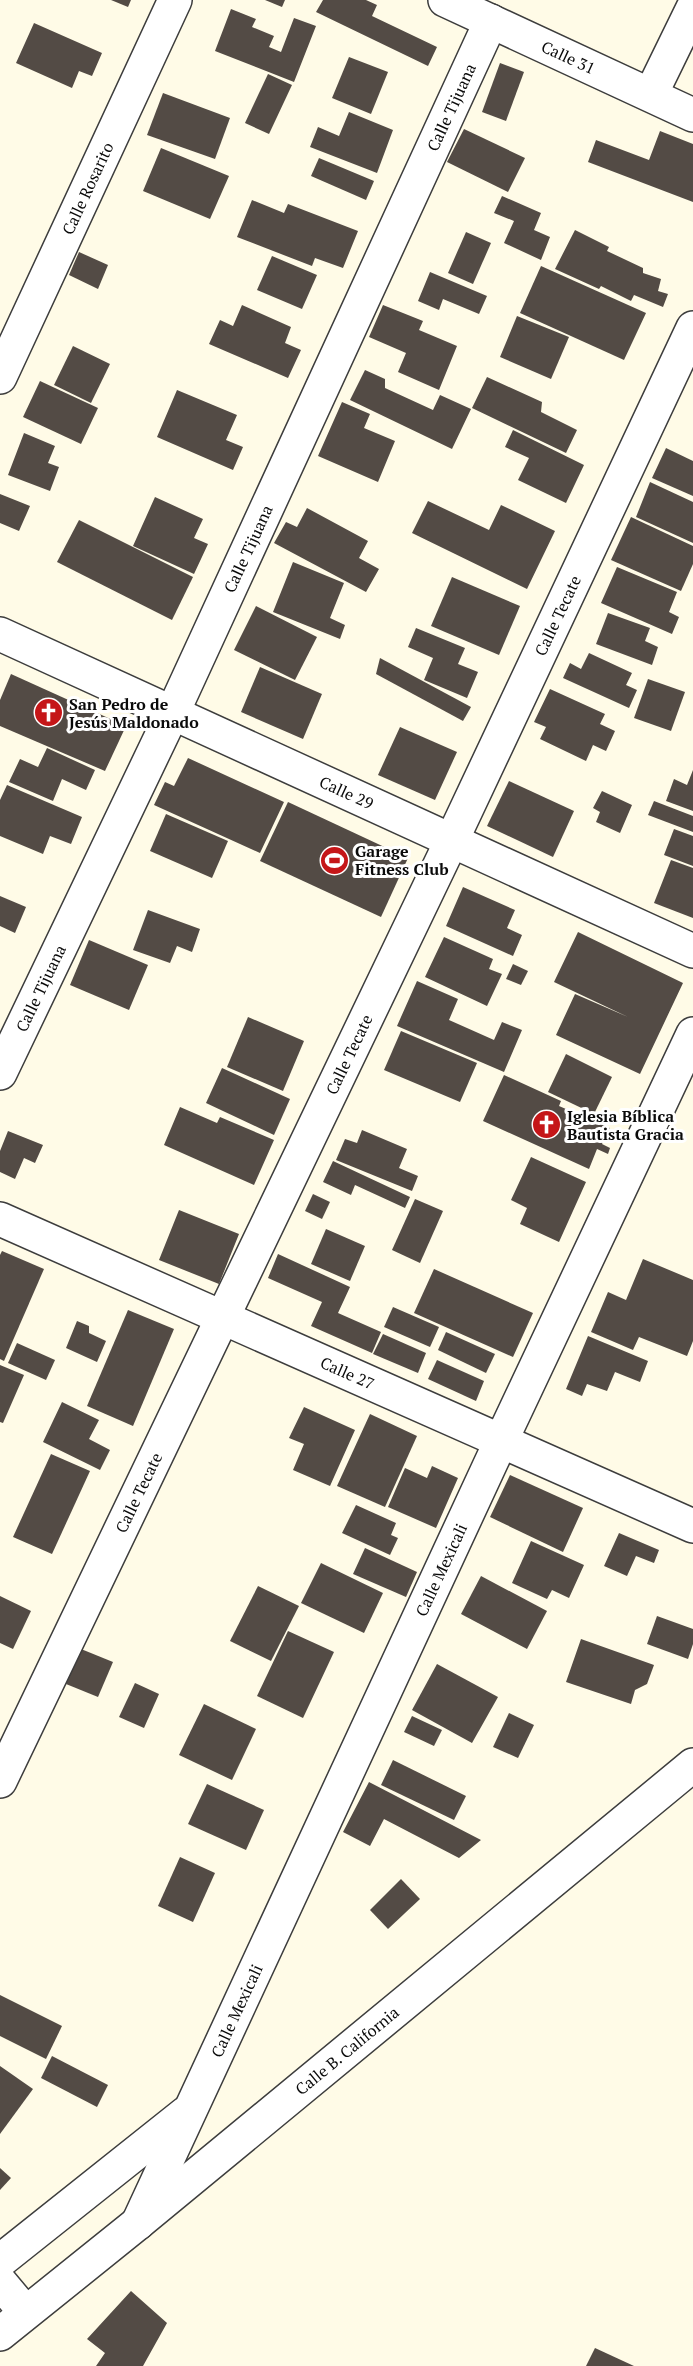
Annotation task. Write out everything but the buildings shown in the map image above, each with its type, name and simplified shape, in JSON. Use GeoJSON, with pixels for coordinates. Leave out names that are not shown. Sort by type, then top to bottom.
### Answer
{"type":"FeatureCollection","features":[{"type":"Feature","properties":{"kind":"street","name":"Calle Rosarito"},"geometry":{"type":"LineString","coordinates":[[0,377],[175,0]]}},
{"type":"Feature","properties":{"kind":"street","name":"Calle 31"},"geometry":{"type":"LineString","coordinates":[[445,0],[693,115]]}},
{"type":"Feature","properties":{"kind":"street"},"geometry":{"type":"LineString","coordinates":[[651,94],[693,8]]}},
{"type":"Feature","properties":{"kind":"street","name":"Calle Tijuana"},"geometry":{"type":"LineString","coordinates":[[0,1072],[172,714],[491,21]]}},
{"type":"Feature","properties":{"kind":"street","name":"Calle Tecate"},"geometry":{"type":"LineString","coordinates":[[0,1781],[451,842],[693,328]]}},
{"type":"Feature","properties":{"kind":"street","name":"Calle 29"},"geometry":{"type":"LineString","coordinates":[[0,634],[693,951]]}},
{"type":"Feature","properties":{"kind":"street","name":"Calle Mexicali"},"geometry":{"type":"LineString","coordinates":[[138,2223],[501,1441],[693,1034]]}},
{"type":"Feature","properties":{"kind":"street","name":"Calle 27"},"geometry":{"type":"LineString","coordinates":[[0,1219],[693,1526]]}},
{"type":"Feature","properties":{"kind":"street","name":"Calle B. California"},"geometry":{"type":"LineString","coordinates":[[0,2334],[693,1765]]}},
{"type":"Feature","properties":{"kind":"street","name":"Calle Mexicali"},"geometry":{"type":"LineString","coordinates":[[0,2261],[192,2108]]}},
{"type":"Feature","properties":{"kind":"street"},"geometry":{"type":"LineString","coordinates":[[0,2282],[25,2312]]}},
{"type":"Feature","properties":{"kind":"place","name":"San Pedro de Jesús Maldonado"},"geometry":{"type":"Point","coordinates":[48,713]}},
{"type":"Feature","properties":{"kind":"place","name":"Garage Fitness Club"},"geometry":{"type":"Point","coordinates":[334,860]}},
{"type":"Feature","properties":{"kind":"place","name":"Iglesia Bíblica Bautista Gracia"},"geometry":{"type":"Point","coordinates":[546,1125]}}]}
